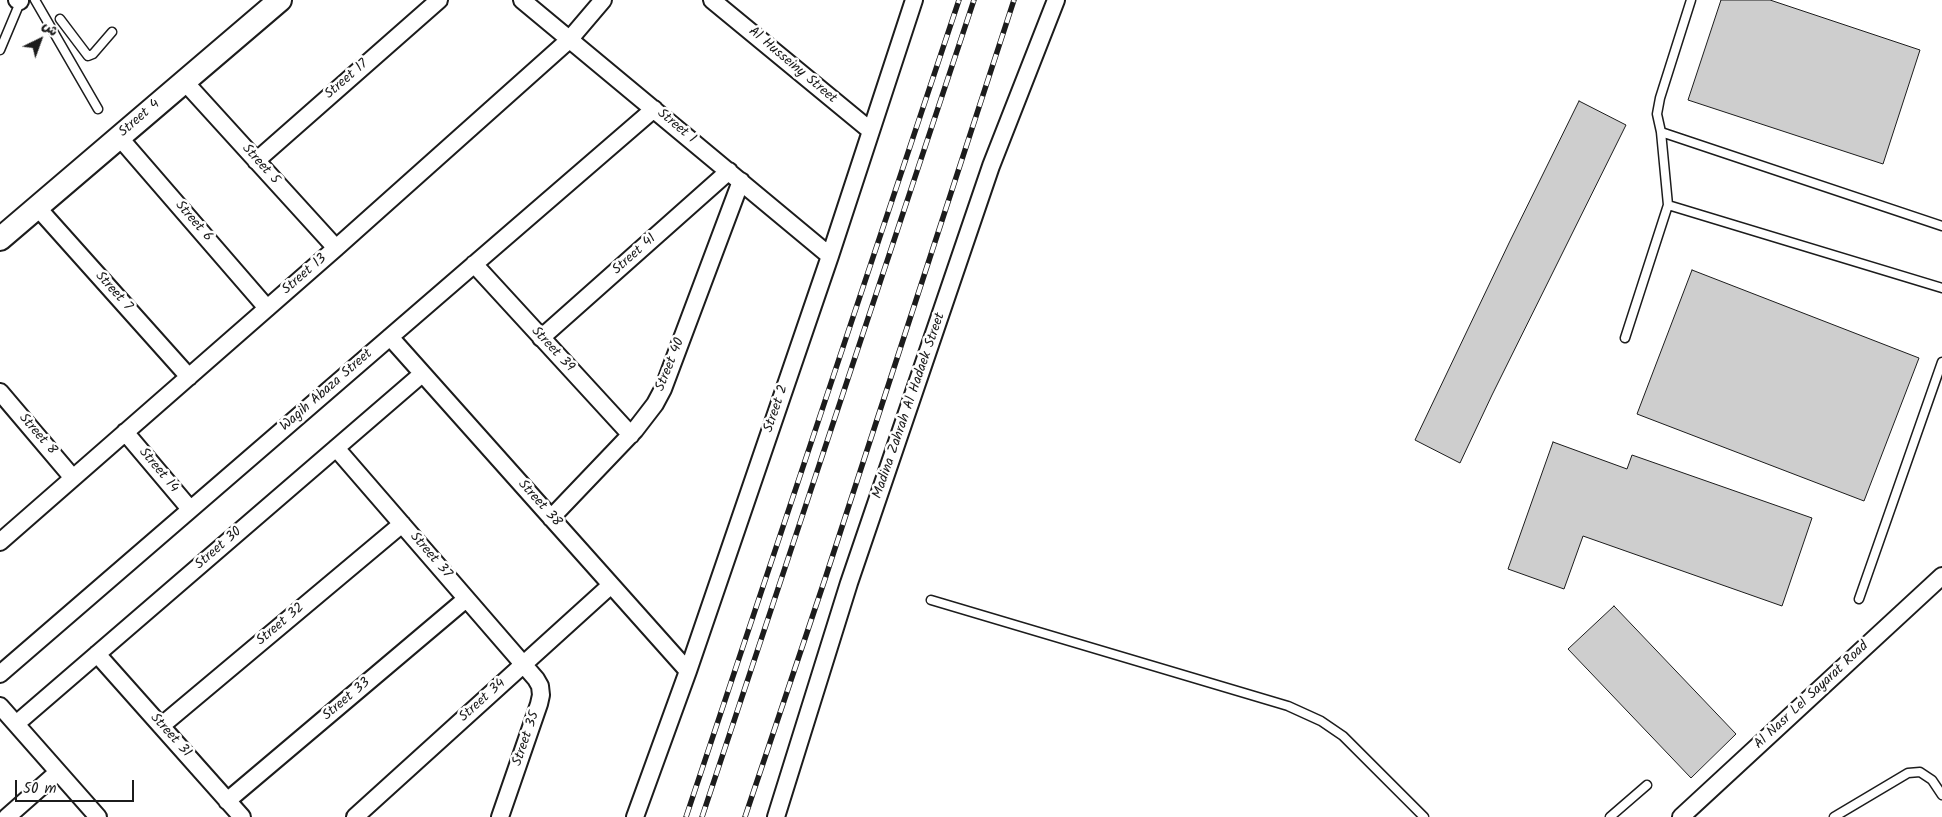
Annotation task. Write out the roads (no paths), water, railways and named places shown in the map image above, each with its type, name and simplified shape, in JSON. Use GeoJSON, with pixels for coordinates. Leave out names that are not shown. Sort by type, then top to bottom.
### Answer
{"type":"FeatureCollection","features":[{"type":"Feature","properties":{"kind":"street","name":"Street 17"},"geometry":{"type":"LineString","coordinates":[[256,161],[439,0]]}},
{"type":"Feature","properties":{"kind":"street","name":"Street 1"},"geometry":{"type":"LineString","coordinates":[[522,0],[830,256]]}},
{"type":"Feature","properties":{"kind":"street","name":"Street 13"},"geometry":{"type":"LineString","coordinates":[[0,542],[336,248],[569,40],[603,0]]}},
{"type":"Feature","properties":{"kind":"street","name":"Al Husseiny Street"},"geometry":{"type":"LineString","coordinates":[[712,0],[871,131]]}},
{"type":"Feature","properties":{"kind":"street","name":"Street 2"},"geometry":{"type":"LineString","coordinates":[[635,817],[688,671],[830,256],[914,0]]}},
{"type":"Feature","properties":{"kind":"street","name":"Madina Zahrah Al Hadaek Street"},"geometry":{"type":"LineString","coordinates":[[776,817],[849,583],[976,212],[1056,0]]}},
{"type":"Feature","properties":{"kind":"street","name":"Street 4"},"geometry":{"type":"LineString","coordinates":[[0,239],[274,2]]}},
{"type":"Feature","properties":{"kind":"street","name":"Street 5"},"geometry":{"type":"LineString","coordinates":[[184,81],[336,248]]}},
{"type":"Feature","properties":{"kind":"street","name":"Wagih Abaza Street"},"geometry":{"type":"LineString","coordinates":[[0,674],[654,109]]}},
{"type":"Feature","properties":{"kind":"street","name":"Street 6"},"geometry":{"type":"LineString","coordinates":[[119,136],[267,308]]}},
{"type":"Feature","properties":{"kind":"street","name":"Street 41"},"geometry":{"type":"LineString","coordinates":[[542,338],[735,176]]}},
{"type":"Feature","properties":{"kind":"street","name":"Street 40"},"geometry":{"type":"LineString","coordinates":[[551,518],[646,418],[663,389],[735,176]]}},
{"type":"Feature","properties":{"kind":"street","name":"Street 7"},"geometry":{"type":"LineString","coordinates":[[37,207],[189,376]]}},
{"type":"Feature","properties":{"kind":"street","name":"Street 39"},"geometry":{"type":"LineString","coordinates":[[474,264],[631,435]]}},
{"type":"Feature","properties":{"kind":"street","name":"Street 38"},"geometry":{"type":"LineString","coordinates":[[390,337],[688,671]]}},
{"type":"Feature","properties":{"kind":"street","name":"Street 30"},"geometry":{"type":"LineString","coordinates":[[16,724],[422,374]]}},
{"type":"Feature","properties":{"kind":"street","name":"Street 8"},"geometry":{"type":"LineString","coordinates":[[0,392],[73,478]]}},
{"type":"Feature","properties":{"kind":"street","name":"Street 14"},"geometry":{"type":"LineString","coordinates":[[125,432],[190,509]]}},
{"type":"Feature","properties":{"kind":"street","name":"Street 37"},"geometry":{"type":"LineString","coordinates":[[336,448],[523,665]]}},
{"type":"Feature","properties":{"kind":"street","name":"Street 32"},"geometry":{"type":"LineString","coordinates":[[161,726],[402,524]]}},
{"type":"Feature","properties":{"kind":"street","name":"Al Nasr Lel Sayarat Road"},"geometry":{"type":"LineString","coordinates":[[1681,817],[1942,576]]}},
{"type":"Feature","properties":{"kind":"street","name":"Street 34"},"geometry":{"type":"LineString","coordinates":[[355,817],[611,585]]}},
{"type":"Feature","properties":{"kind":"street","name":"Street 33"},"geometry":{"type":"LineString","coordinates":[[227,801],[466,599]]}},
{"type":"Feature","properties":{"kind":"street","name":"Street 31"},"geometry":{"type":"LineString","coordinates":[[97,654],[242,817]]}},
{"type":"Feature","properties":{"kind":"street","name":"Street 35"},"geometry":{"type":"LineString","coordinates":[[500,817],[541,695],[540,686],[536,679],[523,665]]}},
{"type":"Feature","properties":{"kind":"street"},"geometry":{"type":"LineString","coordinates":[[0,706],[98,817]]}},
{"type":"Feature","properties":{"kind":"street"},"geometry":{"type":"LineString","coordinates":[[7,817],[58,772]]}},
{"type":"Feature","properties":{"kind":"lane"},"geometry":{"type":"LineString","coordinates":[[0,50],[23,0],[68,57],[98,109]]}},
{"type":"Feature","properties":{"kind":"lane"},"geometry":{"type":"LineString","coordinates":[[1626,338],[1668,205],[1661,132],[1657,114],[1660,98],[1690,0]]}},
{"type":"Feature","properties":{"kind":"lane"},"geometry":{"type":"LineString","coordinates":[[60,19],[86,55],[91,56],[112,32]]}},
{"type":"Feature","properties":{"kind":"lane"},"geometry":{"type":"LineString","coordinates":[[68,57],[82,50]]}},
{"type":"Feature","properties":{"kind":"lane"},"geometry":{"type":"LineString","coordinates":[[1661,132],[1942,226]]}},
{"type":"Feature","properties":{"kind":"lane"},"geometry":{"type":"LineString","coordinates":[[1668,205],[1942,288]]}},
{"type":"Feature","properties":{"kind":"lane"},"geometry":{"type":"LineString","coordinates":[[1859,599],[1942,362]]}},
{"type":"Feature","properties":{"kind":"lane"},"geometry":{"type":"LineString","coordinates":[[931,600],[1288,706],[1321,720],[1343,736],[1424,817]]}},
{"type":"Feature","properties":{"kind":"lane"},"geometry":{"type":"LineString","coordinates":[[1834,817],[1908,773],[1920,772],[1932,780],[1942,794]]}},
{"type":"Feature","properties":{"kind":"lane"},"geometry":{"type":"LineString","coordinates":[[1610,817],[1647,785]]}},
{"type":"Feature","properties":{"kind":"railway"},"geometry":{"type":"LineString","coordinates":[[686,817],[959,0]]}},
{"type":"Feature","properties":{"kind":"railway"},"geometry":{"type":"LineString","coordinates":[[702,817],[974,0]]}},
{"type":"Feature","properties":{"kind":"railway"},"geometry":{"type":"LineString","coordinates":[[745,817],[825,579],[1014,0]]}}]}
